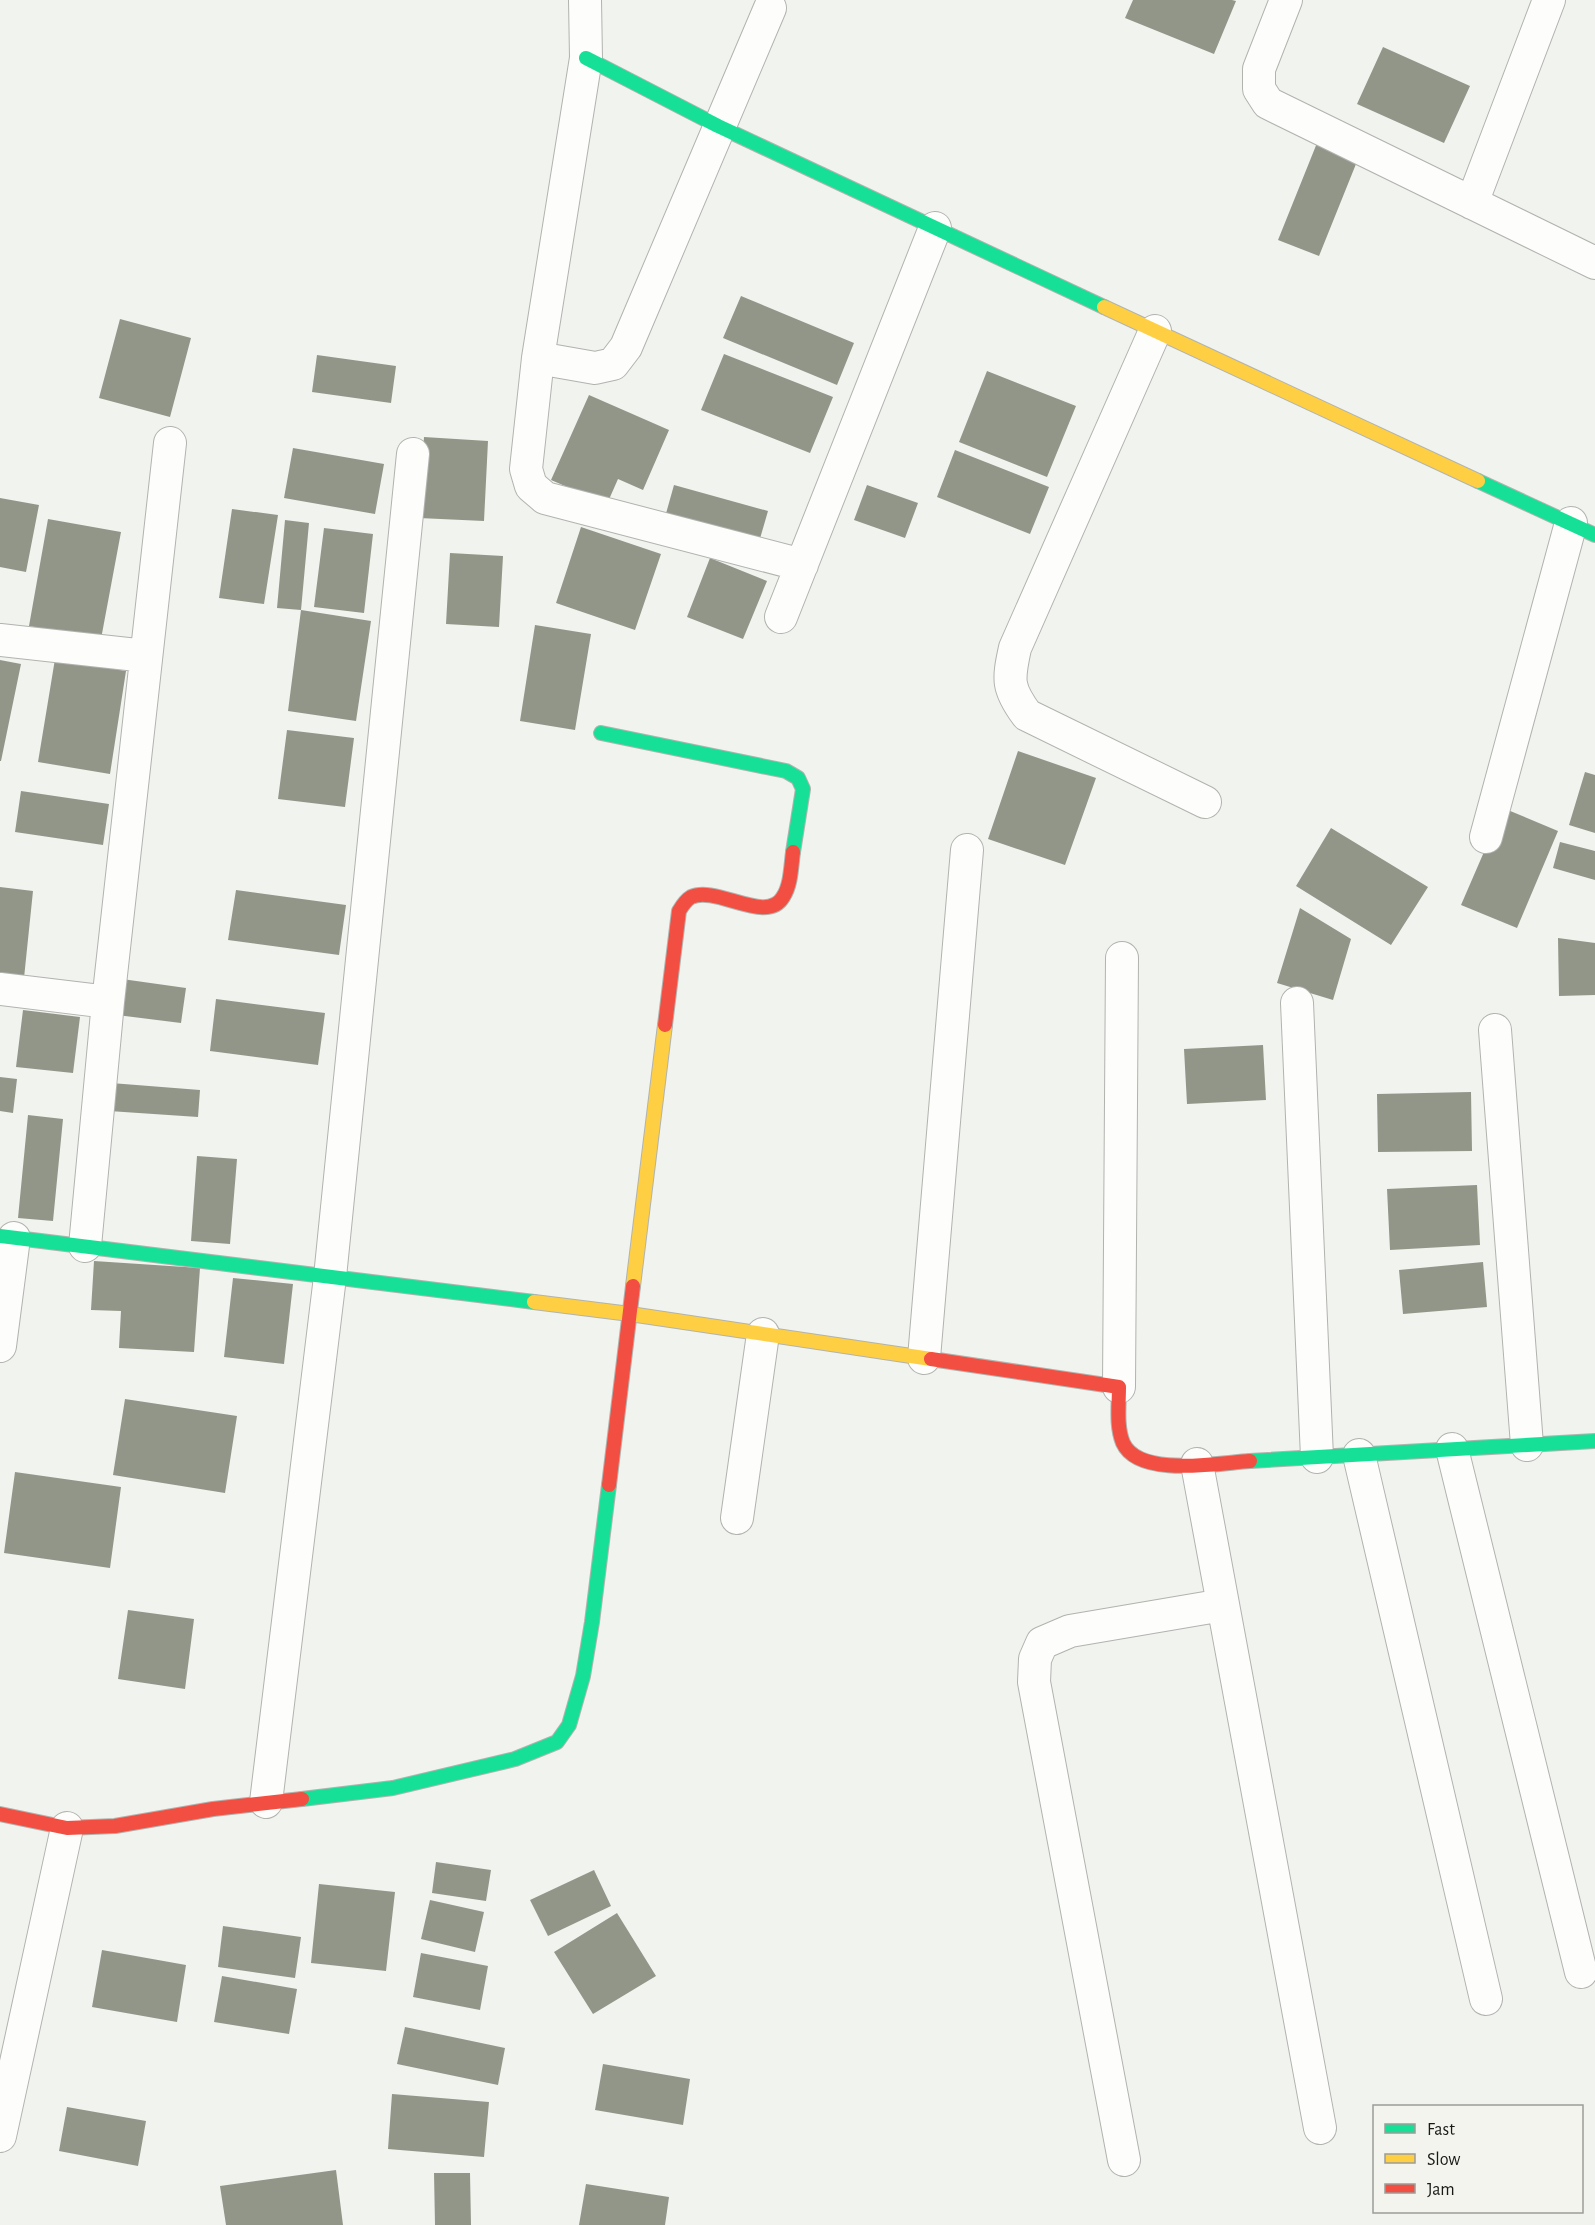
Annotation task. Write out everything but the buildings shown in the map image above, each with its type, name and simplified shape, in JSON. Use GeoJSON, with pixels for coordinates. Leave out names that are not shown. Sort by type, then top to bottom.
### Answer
{"type":"FeatureCollection","features":[{"type":"Feature","properties":{"kind":"street"},"geometry":{"type":"LineString","coordinates":[[585,0],[586,58],[538,358],[526,469],[531,486],[545,498],[802,566]]}},
{"type":"Feature","properties":{"kind":"street"},"geometry":{"type":"LineString","coordinates":[[1286,0],[1259,69],[1259,89],[1268,103],[1595,264]]}},
{"type":"Feature","properties":{"kind":"street"},"geometry":{"type":"LineString","coordinates":[[1472,203],[1549,0]]}},
{"type":"Feature","properties":{"kind":"street"},"geometry":{"type":"LineString","coordinates":[[538,358],[595,368],[613,364],[626,347],[770,8]]}},
{"type":"Feature","properties":{"kind":"street"},"geometry":{"type":"LineString","coordinates":[[586,58],[718,126],[1155,332],[1583,529],[1486,837]]}},
{"type":"Feature","properties":{"kind":"street"},"geometry":{"type":"LineString","coordinates":[[781,617],[935,228]]}},
{"type":"Feature","properties":{"kind":"street"},"geometry":{"type":"LineString","coordinates":[[1155,332],[1015,648],[1009,675],[1014,698],[1027,715],[1205,802]]}},
{"type":"Feature","properties":{"kind":"street"},"geometry":{"type":"LineString","coordinates":[[85,1246],[108,1002],[170,443]]}},
{"type":"Feature","properties":{"kind":"street"},"geometry":{"type":"LineString","coordinates":[[266,1802],[330,1277],[413,454]]}},
{"type":"Feature","properties":{"kind":"street"},"geometry":{"type":"LineString","coordinates":[[0,640],[146,656]]}},
{"type":"Feature","properties":{"kind":"street"},"geometry":{"type":"LineString","coordinates":[[0,1814],[67,1828],[115,1826],[266,1802],[393,1788],[516,1760],[557,1742],[569,1725],[583,1676],[592,1622],[679,911],[690,898],[707,894],[755,906],[769,907],[782,900],[788,887],[803,789],[798,778],[786,771],[601,733]]}},
{"type":"Feature","properties":{"kind":"street"},"geometry":{"type":"LineString","coordinates":[[924,1359],[967,850]]}},
{"type":"Feature","properties":{"kind":"street"},"geometry":{"type":"LineString","coordinates":[[1122,958],[1119,1431],[1126,1449],[1143,1462],[1168,1466],[1595,1441]]}},
{"type":"Feature","properties":{"kind":"street"},"geometry":{"type":"LineString","coordinates":[[0,989],[108,1002]]}},
{"type":"Feature","properties":{"kind":"street"},"geometry":{"type":"LineString","coordinates":[[1297,1004],[1317,1457]]}},
{"type":"Feature","properties":{"kind":"street"},"geometry":{"type":"LineString","coordinates":[[1495,1030],[1527,1445]]}},
{"type":"Feature","properties":{"kind":"street"},"geometry":{"type":"LineString","coordinates":[[0,1346],[7,1237],[630,1314],[1119,1388]]}},
{"type":"Feature","properties":{"kind":"street"},"geometry":{"type":"LineString","coordinates":[[737,1518],[763,1334]]}},
{"type":"Feature","properties":{"kind":"street"},"geometry":{"type":"LineString","coordinates":[[1452,1449],[1581,1972]]}},
{"type":"Feature","properties":{"kind":"street"},"geometry":{"type":"LineString","coordinates":[[1359,1455],[1486,1999]]}},
{"type":"Feature","properties":{"kind":"street"},"geometry":{"type":"LineString","coordinates":[[1197,1464],[1320,2127]]}},
{"type":"Feature","properties":{"kind":"street"},"geometry":{"type":"LineString","coordinates":[[1124,2160],[1034,1682],[1035,1659],[1042,1643],[1070,1631],[1223,1605]]}},
{"type":"Feature","properties":{"kind":"street"},"geometry":{"type":"LineString","coordinates":[[0,2136],[67,1828]]}},
{"type":"Feature","properties":{"kind":"traffic: fast"},"geometry":{"type":"LineString","coordinates":[[586,58],[718,126],[1104,307]]}},
{"type":"Feature","properties":{"kind":"traffic: fast"},"geometry":{"type":"LineString","coordinates":[[1478,481],[1595,535]]}},
{"type":"Feature","properties":{"kind":"traffic: fast"},"geometry":{"type":"LineString","coordinates":[[601,733],[786,771],[798,778],[803,789],[793,852]]}},
{"type":"Feature","properties":{"kind":"traffic: fast"},"geometry":{"type":"LineString","coordinates":[[0,1236],[534,1302]]}},
{"type":"Feature","properties":{"kind":"traffic: fast"},"geometry":{"type":"LineString","coordinates":[[1250,1461],[1595,1441]]}},
{"type":"Feature","properties":{"kind":"traffic: fast"},"geometry":{"type":"LineString","coordinates":[[302,1799],[393,1788],[515,1759],[557,1742],[569,1725],[583,1676],[609,1485]]}},
{"type":"Feature","properties":{"kind":"traffic: slow"},"geometry":{"type":"LineString","coordinates":[[1104,307],[1478,481]]}},
{"type":"Feature","properties":{"kind":"traffic: slow"},"geometry":{"type":"LineString","coordinates":[[633,1286],[665,1025]]}},
{"type":"Feature","properties":{"kind":"traffic: slow"},"geometry":{"type":"LineString","coordinates":[[534,1302],[931,1359]]}},
{"type":"Feature","properties":{"kind":"traffic: jam"},"geometry":{"type":"LineString","coordinates":[[665,1025],[679,911],[683,905],[691,897],[701,895],[753,906],[775,905],[783,897],[788,887],[793,852]]}},
{"type":"Feature","properties":{"kind":"traffic: jam"},"geometry":{"type":"LineString","coordinates":[[609,1485],[633,1286]]}},
{"type":"Feature","properties":{"kind":"traffic: jam"},"geometry":{"type":"LineString","coordinates":[[931,1359],[1119,1387],[1119,1423],[1123,1443],[1132,1454],[1145,1461],[1180,1466],[1250,1461]]}},
{"type":"Feature","properties":{"kind":"traffic: jam"},"geometry":{"type":"LineString","coordinates":[[0,1814],[67,1828],[115,1826],[213,1809],[302,1799]]}}]}
